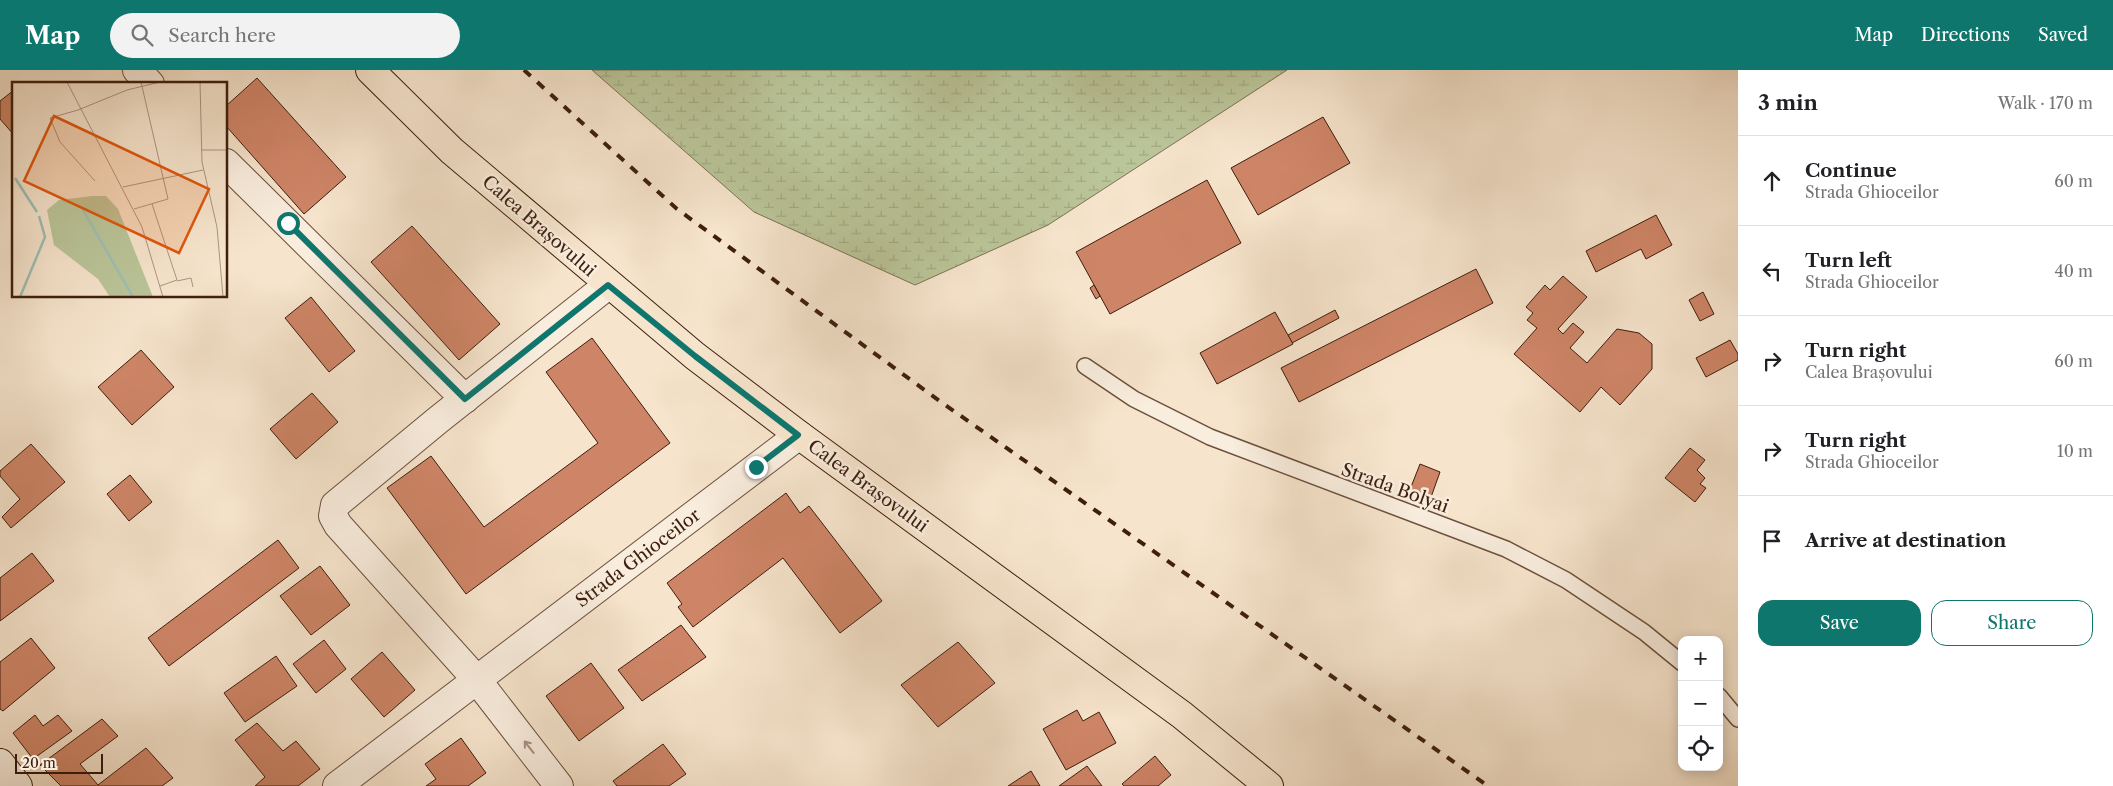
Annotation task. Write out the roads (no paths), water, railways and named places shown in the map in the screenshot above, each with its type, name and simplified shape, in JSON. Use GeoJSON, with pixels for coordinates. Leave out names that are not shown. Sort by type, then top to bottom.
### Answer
{"type":"FeatureCollection","features":[{"type":"Feature","properties":{"kind":"main road","name":"Calea Brașovului"},"geometry":{"type":"LineString","coordinates":[[370,70],[452,151],[608,285],[695,356],[798,435],[1182,715],[1269,786]]}},
{"type":"Feature","properties":{"kind":"street"},"geometry":{"type":"LineString","coordinates":[[137,70],[148,82]]}},
{"type":"Feature","properties":{"kind":"street"},"geometry":{"type":"LineString","coordinates":[[228,164],[465,399]]}},
{"type":"Feature","properties":{"kind":"street"},"geometry":{"type":"LineString","coordinates":[[559,786],[477,680],[338,525],[333,516],[335,504],[608,285]]}},
{"type":"Feature","properties":{"kind":"street","name":"Strada Ghioceilor"},"geometry":{"type":"LineString","coordinates":[[337,786],[798,435]]}},
{"type":"Feature","properties":{"kind":"street"},"geometry":{"type":"LineString","coordinates":[[0,763],[18,786]]}},
{"type":"Feature","properties":{"kind":"lane","name":"Strada Bolyai"},"geometry":{"type":"LineString","coordinates":[[1085,366],[1134,399],[1210,437],[1506,549],[1566,580],[1644,632],[1678,660]]}},
{"type":"Feature","properties":{"kind":"lane"},"geometry":{"type":"LineString","coordinates":[[1723,701],[1738,720]]}},
{"type":"Feature","properties":{"kind":"railway"},"geometry":{"type":"LineString","coordinates":[[524,70],[677,209],[941,402],[1488,786]]}}]}
